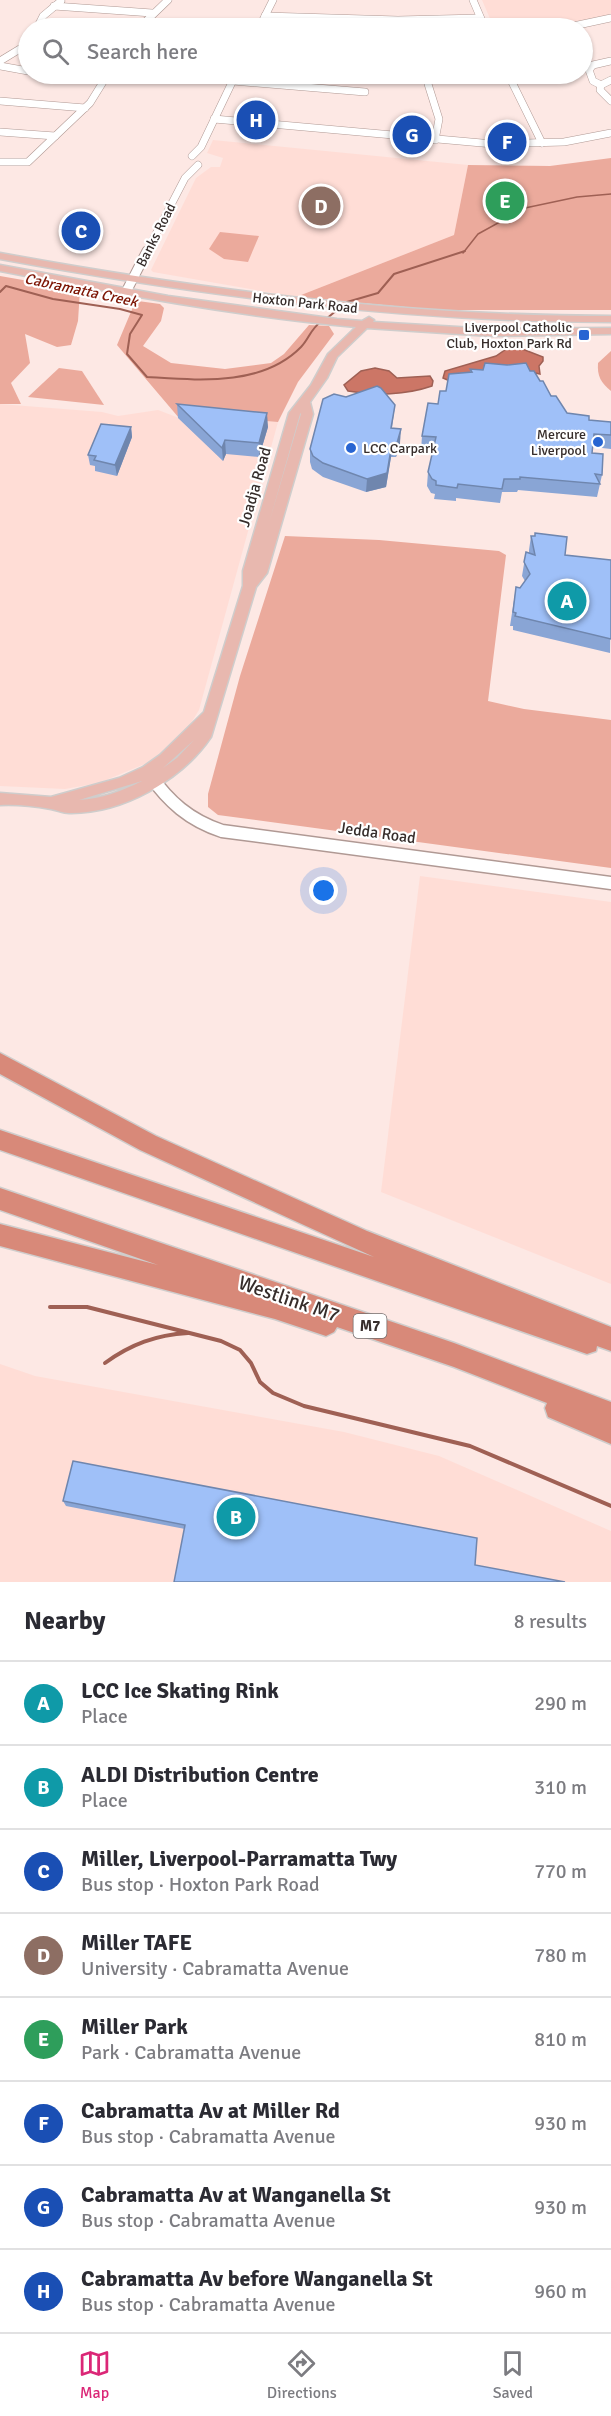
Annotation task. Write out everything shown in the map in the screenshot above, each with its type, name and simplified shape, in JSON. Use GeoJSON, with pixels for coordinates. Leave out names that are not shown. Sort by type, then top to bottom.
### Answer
{"type":"FeatureCollection","features":[{"type":"Feature","properties":{"kind":"highway"},"geometry":{"type":"LineString","coordinates":[[0,1063],[148,1143],[349,1235],[490,1293],[611,1339]]}},
{"type":"Feature","properties":{"kind":"highway"},"geometry":{"type":"LineString","coordinates":[[0,1140],[611,1351]]}},
{"type":"Feature","properties":{"kind":"highway","name":"Westlink M7"},"geometry":{"type":"LineString","coordinates":[[0,1199],[454,1355],[611,1415]]}},
{"type":"Feature","properties":{"kind":"highway"},"geometry":{"type":"LineString","coordinates":[[0,1235],[275,1307],[427,1358],[611,1431]]}},
{"type":"Feature","properties":{"kind":"main road","name":"Hoxton Park Road"},"geometry":{"type":"LineString","coordinates":[[0,256],[134,279],[383,312],[513,319],[611,319]]}},
{"type":"Feature","properties":{"kind":"main road","name":"Hoxton Park Road"},"geometry":{"type":"LineString","coordinates":[[0,268],[248,312],[338,323],[491,332],[611,331]]}},
{"type":"Feature","properties":{"kind":"main road","name":"Joadja Road"},"geometry":{"type":"LineString","coordinates":[[151,777],[177,767],[207,732],[210,715],[250,586],[261,573],[274,534],[307,414],[305,403],[330,364],[332,356],[383,312]]}},
{"type":"Feature","properties":{"kind":"main road"},"geometry":{"type":"LineString","coordinates":[[338,323],[343,329],[344,345]]}},
{"type":"Feature","properties":{"kind":"main road","name":"Joadja Road"},"geometry":{"type":"LineString","coordinates":[[330,364],[341,358],[361,339],[369,326]]}},
{"type":"Feature","properties":{"kind":"main road"},"geometry":{"type":"LineString","coordinates":[[361,339],[390,334],[491,332]]}},
{"type":"Feature","properties":{"kind":"main road"},"geometry":{"type":"LineString","coordinates":[[1,799],[51,803],[68,807],[84,805],[129,794],[151,777]]}},
{"type":"Feature","properties":{"kind":"street"},"geometry":{"type":"LineString","coordinates":[[41,18],[62,0]]}},
{"type":"Feature","properties":{"kind":"street"},"geometry":{"type":"LineString","coordinates":[[148,18],[168,0]]}},
{"type":"Feature","properties":{"kind":"street"},"geometry":{"type":"LineString","coordinates":[[273,0],[265,16],[316,18]]}},
{"type":"Feature","properties":{"kind":"street"},"geometry":{"type":"LineString","coordinates":[[473,0],[480,18]]}},
{"type":"Feature","properties":{"kind":"street"},"geometry":{"type":"LineString","coordinates":[[54,6],[152,13]]}},
{"type":"Feature","properties":{"kind":"street"},"geometry":{"type":"LineString","coordinates":[[593,22],[611,18]]}},
{"type":"Feature","properties":{"kind":"street"},"geometry":{"type":"LineString","coordinates":[[0,61],[18,50]]}},
{"type":"Feature","properties":{"kind":"street"},"geometry":{"type":"LineString","coordinates":[[593,67],[598,63],[611,61]]}},
{"type":"Feature","properties":{"kind":"street"},"geometry":{"type":"LineString","coordinates":[[0,66],[18,69]]}},
{"type":"Feature","properties":{"kind":"street"},"geometry":{"type":"LineString","coordinates":[[593,81],[601,85],[611,81]]}},
{"type":"Feature","properties":{"kind":"street"},"geometry":{"type":"LineString","coordinates":[[0,162],[28,162],[84,108],[101,84]]}},
{"type":"Feature","properties":{"kind":"street"},"geometry":{"type":"LineString","coordinates":[[200,161],[201,147],[232,84]]}},
{"type":"Feature","properties":{"kind":"street"},"geometry":{"type":"LineString","coordinates":[[269,84],[364,92]]}},
{"type":"Feature","properties":{"kind":"street"},"geometry":{"type":"LineString","coordinates":[[427,84],[439,115],[440,123],[435,140]]}},
{"type":"Feature","properties":{"kind":"street"},"geometry":{"type":"LineString","coordinates":[[513,84],[542,143]]}},
{"type":"Feature","properties":{"kind":"street"},"geometry":{"type":"LineString","coordinates":[[601,85],[602,94],[611,101]]}},
{"type":"Feature","properties":{"kind":"street"},"geometry":{"type":"LineString","coordinates":[[0,101],[84,108]]}},
{"type":"Feature","properties":{"kind":"street"},"geometry":{"type":"LineString","coordinates":[[214,119],[493,144],[542,143],[611,134]]}},
{"type":"Feature","properties":{"kind":"street"},"geometry":{"type":"LineString","coordinates":[[0,132],[55,136]]}},
{"type":"Feature","properties":{"kind":"street"},"geometry":{"type":"LineString","coordinates":[[200,161],[186,163],[185,159],[201,147]]}},
{"type":"Feature","properties":{"kind":"street"},"geometry":{"type":"LineString","coordinates":[[192,156],[200,161]]}},
{"type":"Feature","properties":{"kind":"street","name":"Banks Road"},"geometry":{"type":"LineString","coordinates":[[126,292],[185,178],[200,161]]}},
{"type":"Feature","properties":{"kind":"street","name":"Banks Road"},"geometry":{"type":"LineString","coordinates":[[185,178],[186,163]]}},
{"type":"Feature","properties":{"kind":"street","name":"Jedda Road"},"geometry":{"type":"LineString","coordinates":[[151,777],[187,817],[222,831],[611,883]]}},
{"type":"Feature","properties":{"kind":"shaded area"},"geometry":{"type":"Polygon","coordinates":[[[482,0],[611,0],[611,16],[593,20],[593,18],[490,18],[482,0]]]}},
{"type":"Feature","properties":{"kind":"shaded area"},"geometry":{"type":"Polygon","coordinates":[[[213,140],[468,165],[454,235],[296,297],[153,272],[151,270],[196,178],[211,167],[220,167],[223,158],[207,153],[213,140]]]}},
{"type":"Feature","properties":{"kind":"shaded area"},"geometry":{"type":"Polygon","coordinates":[[[611,158],[611,310],[438,310],[296,297],[454,235],[468,165],[550,166],[611,158]]]}},
{"type":"Feature","properties":{"kind":"shaded area"},"geometry":{"type":"Polygon","coordinates":[[[220,232],[259,236],[248,262],[224,259],[209,249],[220,232]]]}},
{"type":"Feature","properties":{"kind":"shaded area"},"geometry":{"type":"Polygon","coordinates":[[[0,276],[80,290],[78,321],[71,345],[57,347],[25,334],[30,363],[11,383],[21,404],[0,404],[0,276]]]}},
{"type":"Feature","properties":{"kind":"shaded area"},"geometry":{"type":"Polygon","coordinates":[[[101,296],[160,304],[164,308],[161,321],[143,346],[171,363],[225,369],[271,363],[284,354],[309,325],[329,326],[334,334],[298,382],[278,422],[179,418],[117,345],[133,307],[101,296]]]}},
{"type":"Feature","properties":{"kind":"shaded area"},"geometry":{"type":"Polygon","coordinates":[[[512,345],[543,357],[539,366],[540,374],[526,371],[452,382],[443,378],[445,371],[496,356],[512,345]]]}},
{"type":"Feature","properties":{"kind":"shaded area"},"geometry":{"type":"Polygon","coordinates":[[[611,351],[611,391],[600,379],[598,363],[611,351]]]}},
{"type":"Feature","properties":{"kind":"shaded area"},"geometry":{"type":"Polygon","coordinates":[[[59,368],[82,371],[104,405],[28,397],[59,368]]]}},
{"type":"Feature","properties":{"kind":"shaded area"},"geometry":{"type":"Polygon","coordinates":[[[375,368],[389,371],[397,378],[430,376],[433,381],[432,386],[390,394],[348,391],[344,385],[361,371],[375,368]]]}},
{"type":"Feature","properties":{"kind":"shaded area"},"geometry":{"type":"Polygon","coordinates":[[[0,404],[102,412],[118,416],[158,410],[179,418],[278,422],[199,710],[188,728],[168,748],[147,763],[99,783],[65,789],[0,786],[0,404]]]}},
{"type":"Feature","properties":{"kind":"shaded area"},"geometry":{"type":"Polygon","coordinates":[[[285,536],[379,540],[499,551],[506,555],[488,701],[524,709],[611,720],[611,868],[218,815],[208,807],[208,794],[240,676],[285,536]]]}},
{"type":"Feature","properties":{"kind":"shaded area"},"geometry":{"type":"Polygon","coordinates":[[[420,876],[611,902],[611,1284],[381,1192],[420,876]]]}},
{"type":"Feature","properties":{"kind":"shaded area"},"geometry":{"type":"Polygon","coordinates":[[[0,1364],[35,1376],[344,1432],[439,1456],[611,1531],[611,1582],[0,1582],[0,1364]]]}},
{"type":"Feature","properties":{"kind":"building"},"geometry":{"type":"Polygon","coordinates":[[[485,363],[507,365],[526,363],[530,371],[534,371],[540,381],[543,381],[551,396],[556,396],[567,413],[589,416],[589,420],[611,422],[611,435],[594,434],[592,453],[603,454],[602,475],[595,474],[600,484],[520,477],[520,479],[504,479],[502,489],[458,484],[457,488],[436,485],[436,481],[428,472],[436,437],[422,436],[428,403],[438,404],[440,391],[446,391],[449,374],[472,372],[470,369],[483,370],[485,363]]]}},
{"type":"Feature","properties":{"kind":"building","name":"LCC Carpark"},"geometry":{"type":"Polygon","coordinates":[[[377,386],[395,405],[391,428],[401,429],[397,443],[392,443],[387,473],[367,479],[323,463],[313,456],[310,449],[323,399],[334,394],[346,397],[377,386]]]}},
{"type":"Feature","properties":{"kind":"building"},"geometry":{"type":"Polygon","coordinates":[[[177,404],[267,413],[259,443],[225,440],[222,448],[177,404]]]}},
{"type":"Feature","properties":{"kind":"building"},"geometry":{"type":"Polygon","coordinates":[[[101,424],[131,427],[115,465],[94,460],[96,456],[88,455],[101,424]]]}},
{"type":"Feature","properties":{"kind":"building"},"geometry":{"type":"Polygon","coordinates":[[[535,533],[567,537],[565,555],[611,560],[611,639],[515,616],[516,613],[513,612],[516,587],[520,588],[530,574],[524,562],[526,552],[535,555],[531,536],[535,536],[535,533]]]}},
{"type":"Feature","properties":{"kind":"building"},"geometry":{"type":"Polygon","coordinates":[[[73,1461],[477,1538],[475,1565],[565,1582],[174,1582],[185,1525],[63,1501],[73,1461]]]}},
{"type":"Feature","properties":{"kind":"waterway","name":"Cabramatta Creek"},"geometry":{"type":"LineString","coordinates":[[464,251],[478,234],[525,208],[577,197],[611,194]]}},
{"type":"Feature","properties":{"kind":"waterway","name":"Cabramatta Creek"},"geometry":{"type":"LineString","coordinates":[[326,319],[347,302],[378,293],[394,274],[464,251]]}},
{"type":"Feature","properties":{"kind":"waterway","name":"Cabramatta Creek"},"geometry":{"type":"LineString","coordinates":[[0,292],[6,286],[53,299],[120,309],[142,315],[130,334],[127,354],[147,377],[228,378],[268,369],[285,360],[301,347],[321,322]]}},
{"type":"Feature","properties":{"kind":"waterway"},"geometry":{"type":"LineString","coordinates":[[50,1307],[87,1307],[221,1341],[240,1350],[251,1363],[260,1382],[273,1393],[304,1406],[470,1446],[611,1506]]}},
{"type":"Feature","properties":{"kind":"waterway"},"geometry":{"type":"LineString","coordinates":[[105,1363],[144,1342],[188,1333]]}},
{"type":"Feature","properties":{"kind":"place","name":"Cabramatta Av before Wanganella St"},"geometry":{"type":"Point","coordinates":[256,120]}},
{"type":"Feature","properties":{"kind":"place","name":"Cabramatta Av at Wanganella St"},"geometry":{"type":"Point","coordinates":[412,135]}},
{"type":"Feature","properties":{"kind":"place","name":"Cabramatta Av at Miller Rd"},"geometry":{"type":"Point","coordinates":[507,142]}},
{"type":"Feature","properties":{"kind":"place","name":"Miller Park"},"geometry":{"type":"Point","coordinates":[505,201]}},
{"type":"Feature","properties":{"kind":"place","name":"Miller TAFE"},"geometry":{"type":"Point","coordinates":[321,206]}},
{"type":"Feature","properties":{"kind":"place","name":"Miller, Liverpool-Parramatta Twy"},"geometry":{"type":"Point","coordinates":[81,231]}},
{"type":"Feature","properties":{"kind":"place","name":"Liverpool Catholic Club, Hoxton Park Rd"},"geometry":{"type":"Point","coordinates":[584,335]}},
{"type":"Feature","properties":{"kind":"place","name":"Mercure Liverpool"},"geometry":{"type":"Point","coordinates":[598,442]}},
{"type":"Feature","properties":{"kind":"place","name":"LCC Carpark"},"geometry":{"type":"Point","coordinates":[351,448]}},
{"type":"Feature","properties":{"kind":"place","name":"LCC Ice Skating Rink"},"geometry":{"type":"Point","coordinates":[567,601]}},
{"type":"Feature","properties":{"kind":"place","name":"ALDI Distribution Centre"},"geometry":{"type":"Point","coordinates":[236,1517]}}]}
